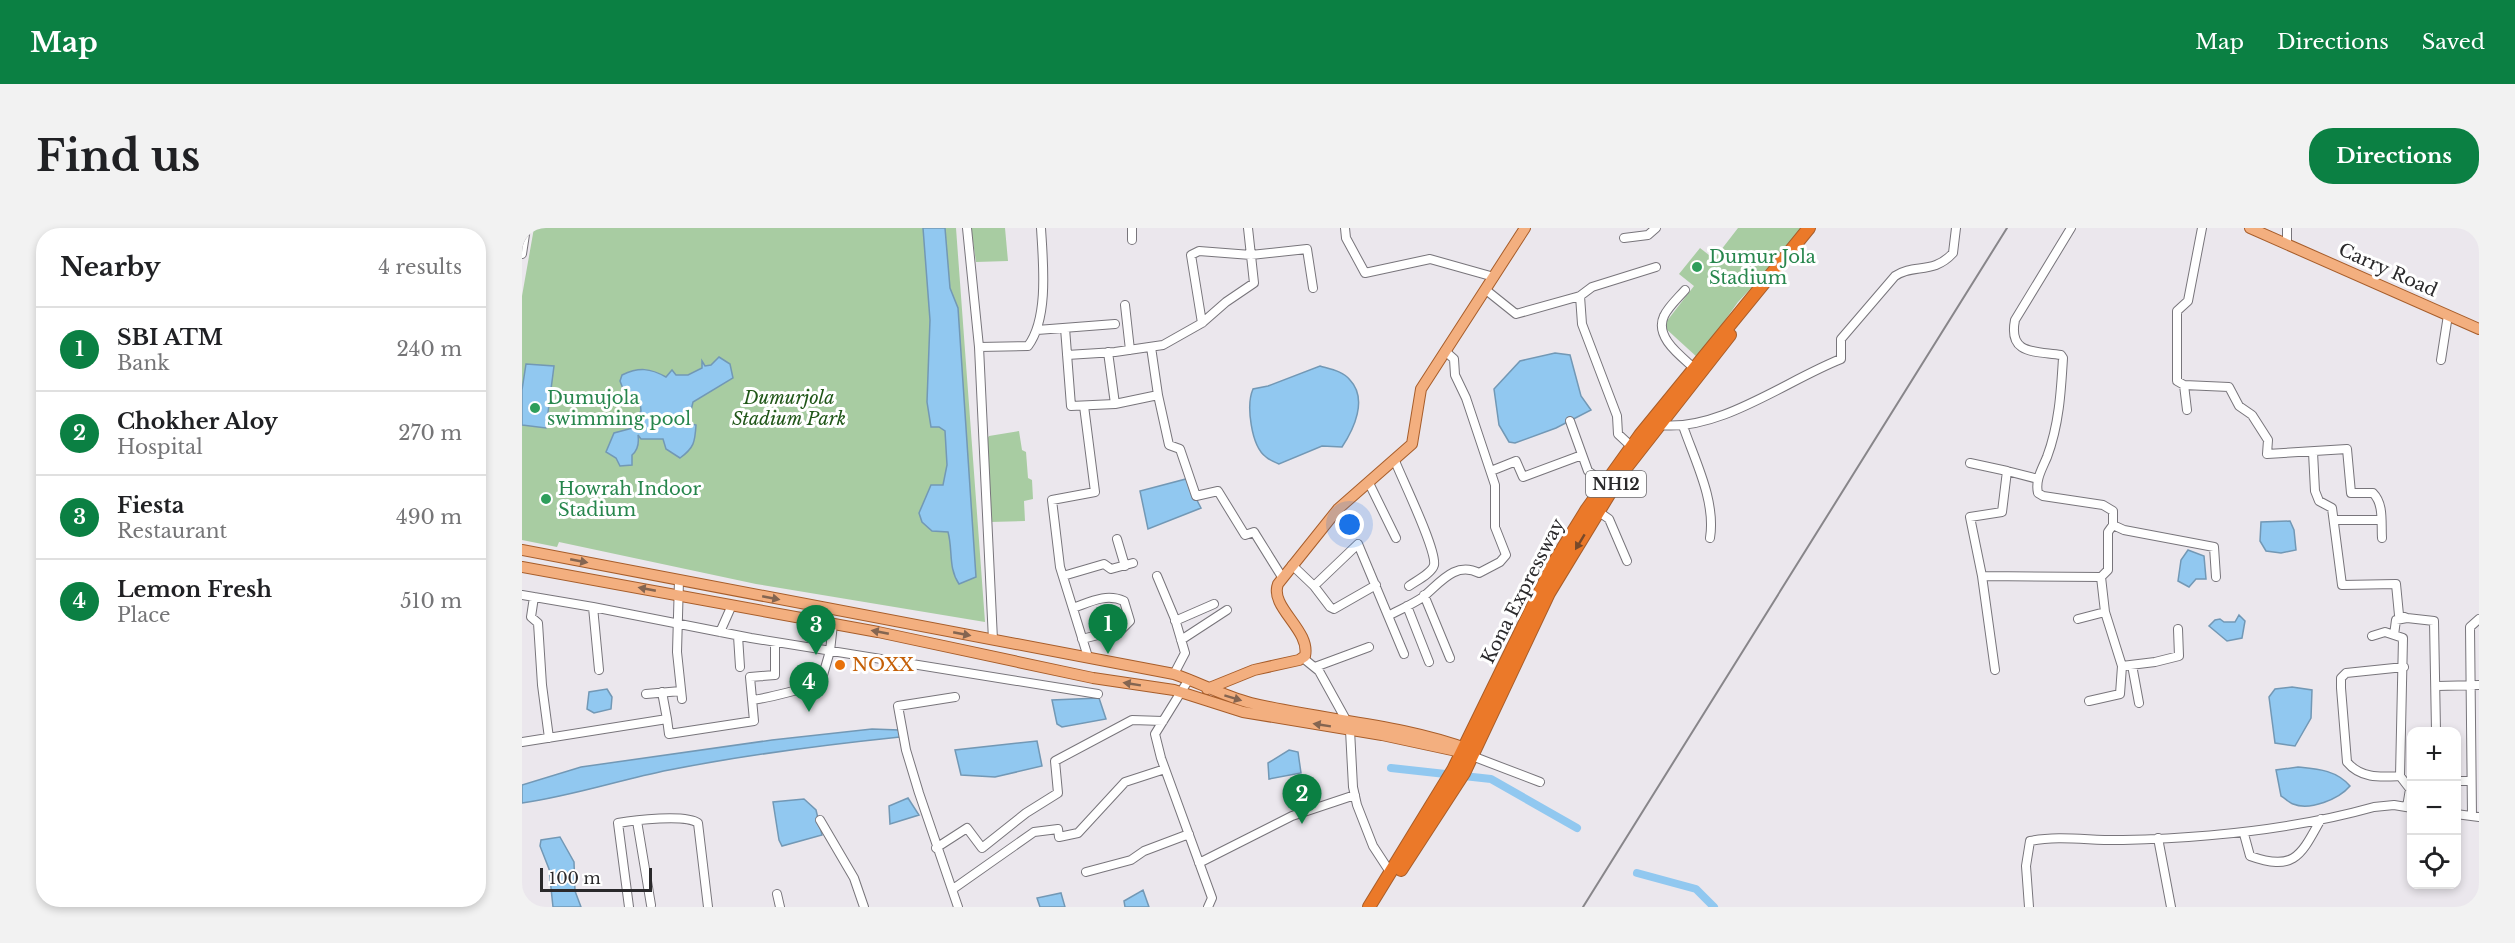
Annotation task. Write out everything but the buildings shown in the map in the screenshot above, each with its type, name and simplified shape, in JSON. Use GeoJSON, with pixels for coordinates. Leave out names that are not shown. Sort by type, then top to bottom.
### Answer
{"type":"FeatureCollection","features":[{"type":"Feature","properties":{"kind":"highway","name":"Kona Expressway"},"geometry":{"type":"LineString","coordinates":[[1470,753],[1555,561],[1605,483],[1694,368],[1809,228]]}},
{"type":"Feature","properties":{"kind":"highway","name":"Kona Expressway"},"geometry":{"type":"LineString","coordinates":[[1369,907],[1390,872],[1459,772],[1549,593],[1622,473],[1819,228]]}},
{"type":"Feature","properties":{"kind":"highway","name":"Kona Expressway"},"geometry":{"type":"LineString","coordinates":[[1378,907],[1447,790]]}},
{"type":"Feature","properties":{"kind":"main road"},"geometry":{"type":"LineString","coordinates":[[1207,689],[1267,666],[1303,658],[1306,652],[1304,640],[1275,592],[1282,577],[1338,509],[1413,444],[1418,398],[1445,351],[1525,228]]}},
{"type":"Feature","properties":{"kind":"main road","name":"Carry Road"},"geometry":{"type":"LineString","coordinates":[[2250,228],[2287,242],[2479,330]]}},
{"type":"Feature","properties":{"kind":"main road"},"geometry":{"type":"LineString","coordinates":[[522,550],[1088,657],[1122,666],[1174,674],[1207,689],[1252,703],[1415,732],[1470,753]]}},
{"type":"Feature","properties":{"kind":"main road"},"geometry":{"type":"LineString","coordinates":[[522,567],[833,624],[1093,678],[1181,692],[1243,712],[1470,753]]}},
{"type":"Feature","properties":{"kind":"street"},"geometry":{"type":"LineString","coordinates":[[522,254],[526,228]]}},
{"type":"Feature","properties":{"kind":"street"},"geometry":{"type":"LineString","coordinates":[[967,228],[979,347],[993,640]]}},
{"type":"Feature","properties":{"kind":"street"},"geometry":{"type":"LineString","coordinates":[[979,347],[1028,346],[1037,330],[1043,283],[1041,228]]}},
{"type":"Feature","properties":{"kind":"street"},"geometry":{"type":"LineString","coordinates":[[1132,228],[1132,240]]}},
{"type":"Feature","properties":{"kind":"street"},"geometry":{"type":"LineString","coordinates":[[1067,355],[1163,345],[1202,323],[1226,302],[1252,285],[1248,228]]}},
{"type":"Feature","properties":{"kind":"street"},"geometry":{"type":"LineString","coordinates":[[1345,228],[1346,238],[1365,273],[1430,259],[1494,277]]}},
{"type":"Feature","properties":{"kind":"street"},"geometry":{"type":"LineString","coordinates":[[1624,238],[1648,235],[1656,228]]}},
{"type":"Feature","properties":{"kind":"street"},"geometry":{"type":"LineString","coordinates":[[1660,425],[1683,426],[1743,407],[1841,359],[1841,339],[1895,276],[1901,272],[1935,267],[1953,253],[1956,228]]}},
{"type":"Feature","properties":{"kind":"street"},"geometry":{"type":"LineString","coordinates":[[1982,576],[2101,577],[2109,570],[2108,532],[2113,525],[2114,511],[2103,505],[2043,496],[2038,493],[2036,484],[2053,441],[2058,420],[2063,358],[2061,355],[2021,348],[2016,344],[2013,328],[2015,320],[2071,228]]}},
{"type":"Feature","properties":{"kind":"street"},"geometry":{"type":"LineString","coordinates":[[2202,228],[2188,301],[2177,311],[2177,381],[2184,386],[2229,387],[2239,406],[2252,414],[2268,440],[2267,454],[2347,448],[2351,494],[2373,492],[2380,502],[2382,538]]}},
{"type":"Feature","properties":{"kind":"street"},"geometry":{"type":"LineString","coordinates":[[2287,228],[2287,242]]}},
{"type":"Feature","properties":{"kind":"street"},"geometry":{"type":"LineString","coordinates":[[1202,323],[1191,255],[1199,251],[1251,255],[1307,249],[1313,288]]}},
{"type":"Feature","properties":{"kind":"street"},"geometry":{"type":"LineString","coordinates":[[1486,290],[1516,314],[1580,296],[1592,287],[1656,267]]}},
{"type":"Feature","properties":{"kind":"street"},"geometry":{"type":"LineString","coordinates":[[1685,290],[1664,316],[1663,322],[1665,338],[1671,347],[1694,368]]}},
{"type":"Feature","properties":{"kind":"street"},"geometry":{"type":"LineString","coordinates":[[1580,296],[1582,324],[1617,416],[1618,434],[1632,447]]}},
{"type":"Feature","properties":{"kind":"street"},"geometry":{"type":"LineString","coordinates":[[1125,305],[1130,350]]}},
{"type":"Feature","properties":{"kind":"street"},"geometry":{"type":"LineString","coordinates":[[2442,360],[2448,315]]}},
{"type":"Feature","properties":{"kind":"street"},"geometry":{"type":"LineString","coordinates":[[1037,330],[1115,324]]}},
{"type":"Feature","properties":{"kind":"street"},"geometry":{"type":"LineString","coordinates":[[1065,328],[1071,406],[1115,404],[1158,395]]}},
{"type":"Feature","properties":{"kind":"street"},"geometry":{"type":"LineString","coordinates":[[1151,346],[1158,395],[1169,445],[1179,449],[1196,496],[1218,491],[1245,535],[1254,532],[1282,577]]}},
{"type":"Feature","properties":{"kind":"street"},"geometry":{"type":"LineString","coordinates":[[1390,615],[1424,595],[1454,572],[1462,568],[1479,573],[1500,562],[1506,555],[1495,527],[1495,485],[1491,471],[1466,398],[1455,375],[1454,359],[1445,351]]}},
{"type":"Feature","properties":{"kind":"street"},"geometry":{"type":"LineString","coordinates":[[1108,352],[1115,404]]}},
{"type":"Feature","properties":{"kind":"street"},"geometry":{"type":"LineString","coordinates":[[2184,386],[2187,410]]}},
{"type":"Feature","properties":{"kind":"street"},"geometry":{"type":"LineString","coordinates":[[1084,406],[1095,492],[1052,500],[1063,576],[1088,657]]}},
{"type":"Feature","properties":{"kind":"street"},"geometry":{"type":"LineString","coordinates":[[1570,421],[1588,471],[1605,483]]}},
{"type":"Feature","properties":{"kind":"street"},"geometry":{"type":"LineString","coordinates":[[1683,426],[1705,492],[1712,522],[1710,538]]}},
{"type":"Feature","properties":{"kind":"street"},"geometry":{"type":"LineString","coordinates":[[2313,452],[2315,492],[2319,501],[2332,508],[2342,585],[2396,584],[2399,615],[2434,621],[2436,727]]}},
{"type":"Feature","properties":{"kind":"street"},"geometry":{"type":"LineString","coordinates":[[1491,471],[1516,461],[1523,477],[1582,455]]}},
{"type":"Feature","properties":{"kind":"street"},"geometry":{"type":"LineString","coordinates":[[1395,461],[1431,545],[1435,564],[1432,569],[1409,586]]}},
{"type":"Feature","properties":{"kind":"street"},"geometry":{"type":"LineString","coordinates":[[1970,463],[2038,479]]}},
{"type":"Feature","properties":{"kind":"street"},"geometry":{"type":"LineString","coordinates":[[1995,670],[1982,576],[1970,519],[2002,512],[2007,471]]}},
{"type":"Feature","properties":{"kind":"street"},"geometry":{"type":"LineString","coordinates":[[1369,483],[1396,538]]}},
{"type":"Feature","properties":{"kind":"street"},"geometry":{"type":"LineString","coordinates":[[1599,512],[1608,519],[1627,561]]}},
{"type":"Feature","properties":{"kind":"street"},"geometry":{"type":"LineString","coordinates":[[2334,520],[2381,519]]}},
{"type":"Feature","properties":{"kind":"street"},"geometry":{"type":"LineString","coordinates":[[2113,525],[2124,530],[2214,547],[2216,577]]}},
{"type":"Feature","properties":{"kind":"street"},"geometry":{"type":"LineString","coordinates":[[1063,576],[1104,564],[1111,569],[1129,564],[1117,539]]}},
{"type":"Feature","properties":{"kind":"street"},"geometry":{"type":"LineString","coordinates":[[1314,586],[1358,544],[1390,615],[1392,628],[1404,654]]}},
{"type":"Feature","properties":{"kind":"street"},"geometry":{"type":"LineString","coordinates":[[1292,565],[1314,586],[1329,607],[1334,609],[1376,585]]}},
{"type":"Feature","properties":{"kind":"street"},"geometry":{"type":"LineString","coordinates":[[1157,576],[1175,621],[1185,655],[1174,674]]}},
{"type":"Feature","properties":{"kind":"street"},"geometry":{"type":"LineString","coordinates":[[2089,701],[2120,694],[2122,666],[2105,612],[2101,577]]}},
{"type":"Feature","properties":{"kind":"street"},"geometry":{"type":"LineString","coordinates":[[646,694],[662,692],[681,695],[676,652],[679,580]]}},
{"type":"Feature","properties":{"kind":"street"},"geometry":{"type":"LineString","coordinates":[[522,595],[738,636],[1098,694]]}},
{"type":"Feature","properties":{"kind":"street"},"geometry":{"type":"LineString","coordinates":[[1424,595],[1450,658]]}},
{"type":"Feature","properties":{"kind":"street"},"geometry":{"type":"LineString","coordinates":[[534,597],[531,618],[538,624],[542,685],[549,738]]}},
{"type":"Feature","properties":{"kind":"street"},"geometry":{"type":"LineString","coordinates":[[1073,608],[1103,597],[1115,597],[1124,601],[1130,621],[1122,629],[1082,639]]}},
{"type":"Feature","properties":{"kind":"street"},"geometry":{"type":"LineString","coordinates":[[1175,621],[1214,604]]}},
{"type":"Feature","properties":{"kind":"street"},"geometry":{"type":"LineString","coordinates":[[720,632],[732,605]]}},
{"type":"Feature","properties":{"kind":"street"},"geometry":{"type":"LineString","coordinates":[[1407,606],[1429,662]]}},
{"type":"Feature","properties":{"kind":"street"},"geometry":{"type":"LineString","coordinates":[[593,607],[599,670]]}},
{"type":"Feature","properties":{"kind":"street"},"geometry":{"type":"LineString","coordinates":[[1181,639],[1227,610]]}},
{"type":"Feature","properties":{"kind":"street"},"geometry":{"type":"LineString","coordinates":[[2078,619],[2105,612]]}},
{"type":"Feature","properties":{"kind":"street"},"geometry":{"type":"LineString","coordinates":[[2394,635],[2396,620],[2407,618]]}},
{"type":"Feature","properties":{"kind":"street"},"geometry":{"type":"LineString","coordinates":[[2475,816],[2470,781],[2475,685],[2470,627],[2479,619]]}},
{"type":"Feature","properties":{"kind":"street"},"geometry":{"type":"LineString","coordinates":[[752,700],[773,698],[780,692],[822,682],[830,651],[833,624]]}},
{"type":"Feature","properties":{"kind":"street"},"geometry":{"type":"LineString","coordinates":[[2122,666],[2179,656],[2178,629]]}},
{"type":"Feature","properties":{"kind":"street"},"geometry":{"type":"LineString","coordinates":[[2372,636],[2385,632],[2403,638],[2400,776],[2407,785]]}},
{"type":"Feature","properties":{"kind":"street"},"geometry":{"type":"LineString","coordinates":[[738,636],[740,667]]}},
{"type":"Feature","properties":{"kind":"street"},"geometry":{"type":"LineString","coordinates":[[662,692],[669,734],[754,721],[750,677],[775,675],[775,642]]}},
{"type":"Feature","properties":{"kind":"street"},"geometry":{"type":"LineString","coordinates":[[1315,668],[1369,647]]}},
{"type":"Feature","properties":{"kind":"street"},"geometry":{"type":"LineString","coordinates":[[1303,658],[1315,668],[1350,730],[1355,795],[1369,836],[1390,872]]}},
{"type":"Feature","properties":{"kind":"street"},"geometry":{"type":"LineString","coordinates":[[2132,665],[2139,703]]}},
{"type":"Feature","properties":{"kind":"street"},"geometry":{"type":"LineString","coordinates":[[2400,776],[2370,776],[2356,771],[2347,762],[2341,678],[2346,673],[2404,667]]}},
{"type":"Feature","properties":{"kind":"street"},"geometry":{"type":"LineString","coordinates":[[1189,679],[1155,734],[1165,769],[1212,898],[1211,906]]}},
{"type":"Feature","properties":{"kind":"street"},"geometry":{"type":"LineString","coordinates":[[2437,686],[2475,685]]}},
{"type":"Feature","properties":{"kind":"street"},"geometry":{"type":"LineString","coordinates":[[955,697],[898,706],[906,750],[936,848],[958,907]]}},
{"type":"Feature","properties":{"kind":"street"},"geometry":{"type":"LineString","coordinates":[[522,742],[667,719]]}},
{"type":"Feature","properties":{"kind":"street"},"geometry":{"type":"LineString","coordinates":[[936,848],[967,828],[982,848],[1026,813],[1058,793],[1055,761],[1132,720],[1163,721]]}},
{"type":"Feature","properties":{"kind":"street"},"geometry":{"type":"LineString","coordinates":[[1470,753],[1540,782]]}},
{"type":"Feature","properties":{"kind":"street"},"geometry":{"type":"LineString","coordinates":[[953,889],[1034,832],[1058,829],[1059,837],[1078,832],[1125,782],[1165,769]]}},
{"type":"Feature","properties":{"kind":"street"},"geometry":{"type":"LineString","coordinates":[[2461,781],[2470,781]]}},
{"type":"Feature","properties":{"kind":"street"},"geometry":{"type":"LineString","coordinates":[[1199,863],[1292,816],[1355,795]]}},
{"type":"Feature","properties":{"kind":"street"},"geometry":{"type":"LineString","coordinates":[[2029,907],[2026,866],[2030,841],[2244,834],[2373,807],[2394,805],[2407,808]]}},
{"type":"Feature","properties":{"kind":"street"},"geometry":{"type":"LineString","coordinates":[[629,907],[618,823],[681,818],[698,822],[708,907]]}},
{"type":"Feature","properties":{"kind":"street"},"geometry":{"type":"LineString","coordinates":[[2244,834],[2250,856],[2266,861],[2291,860],[2301,854],[2321,819]]}},
{"type":"Feature","properties":{"kind":"street"},"geometry":{"type":"LineString","coordinates":[[820,820],[854,878],[864,907]]}},
{"type":"Feature","properties":{"kind":"street"},"geometry":{"type":"LineString","coordinates":[[637,821],[651,905]]}},
{"type":"Feature","properties":{"kind":"street"},"geometry":{"type":"LineString","coordinates":[[1086,872],[1131,860],[1144,851],[1189,834]]}},
{"type":"Feature","properties":{"kind":"street"},"geometry":{"type":"LineString","coordinates":[[2158,838],[2171,907]]}},
{"type":"Feature","properties":{"kind":"street"},"geometry":{"type":"LineString","coordinates":[[777,894],[780,907]]}},
{"type":"Feature","properties":{"kind":"green space","name":"Dumurjola Stadium Park"},"geometry":{"type":"Polygon","coordinates":[[[534,228],[956,228],[985,622],[756,584],[559,542],[557,547],[522,540],[522,296],[534,228]]]}},
{"type":"Feature","properties":{"kind":"green space"},"geometry":{"type":"Polygon","coordinates":[[[971,228],[1005,228],[1008,261],[976,262],[971,228]]]}},
{"type":"Feature","properties":{"kind":"green space"},"geometry":{"type":"Polygon","coordinates":[[[1738,228],[1807,228],[1738,302],[1698,358],[1663,326],[1694,286],[1679,274],[1700,248],[1714,259],[1738,228]]]}},
{"type":"Feature","properties":{"kind":"green space"},"geometry":{"type":"Polygon","coordinates":[[[1019,431],[1022,450],[1026,452],[1028,478],[1032,480],[1033,499],[1024,501],[1025,521],[990,522],[985,442],[989,436],[1019,431]]]}},
{"type":"Feature","properties":{"kind":"water"},"geometry":{"type":"Polygon","coordinates":[[[923,228],[945,228],[950,288],[958,308],[976,577],[959,584],[953,572],[948,532],[932,531],[922,522],[919,513],[931,485],[943,485],[947,465],[945,431],[939,427],[931,427],[927,402],[930,320],[923,228]]]}},
{"type":"Feature","properties":{"kind":"water"},"geometry":{"type":"Polygon","coordinates":[[[1555,353],[1570,355],[1581,396],[1591,410],[1556,428],[1515,443],[1509,442],[1499,425],[1494,389],[1520,361],[1555,353]]]}},
{"type":"Feature","properties":{"kind":"water"},"geometry":{"type":"Polygon","coordinates":[[[719,357],[730,364],[733,378],[693,402],[688,423],[696,425],[695,436],[691,448],[685,454],[680,458],[666,449],[663,439],[641,439],[638,435],[638,446],[632,455],[632,465],[620,466],[616,458],[606,452],[614,433],[633,428],[633,422],[641,411],[640,401],[627,399],[620,381],[622,375],[644,370],[666,377],[672,370],[676,375],[688,375],[702,368],[702,361],[705,366],[711,365],[719,357]]]}},
{"type":"Feature","properties":{"kind":"water","name":"Dumujola swimming pool"},"geometry":{"type":"Polygon","coordinates":[[[526,364],[554,366],[546,428],[522,425],[522,390],[526,364]]]}},
{"type":"Feature","properties":{"kind":"water"},"geometry":{"type":"Polygon","coordinates":[[[1320,366],[1344,374],[1355,388],[1359,405],[1351,432],[1342,447],[1322,446],[1279,464],[1270,460],[1261,452],[1253,435],[1250,405],[1253,389],[1268,386],[1320,366]]]}},
{"type":"Feature","properties":{"kind":"water"},"geometry":{"type":"Polygon","coordinates":[[[1186,479],[1201,508],[1148,529],[1140,491],[1186,479]]]}},
{"type":"Feature","properties":{"kind":"water"},"geometry":{"type":"Polygon","coordinates":[[[2290,521],[2294,530],[2296,550],[2281,553],[2266,551],[2260,541],[2261,522],[2290,521]]]}},
{"type":"Feature","properties":{"kind":"water"},"geometry":{"type":"Polygon","coordinates":[[[2188,550],[2204,556],[2206,579],[2196,579],[2189,587],[2178,581],[2181,560],[2188,550]]]}},
{"type":"Feature","properties":{"kind":"water"},"geometry":{"type":"Polygon","coordinates":[[[2239,615],[2245,621],[2242,638],[2227,641],[2209,626],[2215,620],[2220,619],[2224,622],[2235,622],[2239,615]]]}},
{"type":"Feature","properties":{"kind":"water"},"geometry":{"type":"Polygon","coordinates":[[[2292,687],[2312,690],[2311,718],[2295,746],[2275,743],[2269,697],[2275,689],[2292,687]]]}},
{"type":"Feature","properties":{"kind":"water"},"geometry":{"type":"Polygon","coordinates":[[[607,689],[612,697],[611,709],[594,713],[587,709],[589,692],[607,689]]]}},
{"type":"Feature","properties":{"kind":"water"},"geometry":{"type":"Polygon","coordinates":[[[1099,698],[1106,719],[1062,727],[1057,724],[1052,700],[1099,698]]]}},
{"type":"Feature","properties":{"kind":"water"},"geometry":{"type":"Polygon","coordinates":[[[872,729],[899,730],[900,737],[784,751],[698,765],[522,803],[522,785],[581,767],[772,740],[872,729]]]}},
{"type":"Feature","properties":{"kind":"water"},"geometry":{"type":"Polygon","coordinates":[[[1037,741],[1042,766],[995,777],[961,775],[955,750],[1037,741]]]}},
{"type":"Feature","properties":{"kind":"water"},"geometry":{"type":"Polygon","coordinates":[[[1289,750],[1298,752],[1301,773],[1269,779],[1268,763],[1289,750]]]}},
{"type":"Feature","properties":{"kind":"water"},"geometry":{"type":"Polygon","coordinates":[[[2298,767],[2333,773],[2350,786],[2332,799],[2316,805],[2300,806],[2290,803],[2281,796],[2276,770],[2298,767]]]}},
{"type":"Feature","properties":{"kind":"water"},"geometry":{"type":"Polygon","coordinates":[[[908,798],[919,815],[890,824],[889,806],[908,798]]]}},
{"type":"Feature","properties":{"kind":"water"},"geometry":{"type":"Polygon","coordinates":[[[804,799],[816,810],[822,835],[782,846],[773,802],[804,799]]]}},
{"type":"Feature","properties":{"kind":"water"},"geometry":{"type":"Polygon","coordinates":[[[560,837],[574,862],[575,891],[581,907],[553,907],[549,869],[540,846],[541,840],[560,837]]]}},
{"type":"Feature","properties":{"kind":"water"},"geometry":{"type":"Polygon","coordinates":[[[1143,890],[1149,907],[1125,907],[1124,901],[1143,890]]]}},
{"type":"Feature","properties":{"kind":"water"},"geometry":{"type":"Polygon","coordinates":[[[1061,893],[1065,907],[1040,907],[1037,898],[1061,893]]]}},
{"type":"Feature","properties":{"kind":"waterway"},"geometry":{"type":"LineString","coordinates":[[1391,768],[1491,779],[1577,828]]}},
{"type":"Feature","properties":{"kind":"waterway"},"geometry":{"type":"LineString","coordinates":[[1637,873],[1696,889],[1714,907]]}},
{"type":"Feature","properties":{"kind":"railway"},"geometry":{"type":"LineString","coordinates":[[1583,907],[2007,228]]}},
{"type":"Feature","properties":{"kind":"place","name":"Dumur Jola Stadium"},"geometry":{"type":"Point","coordinates":[1697,267]}},
{"type":"Feature","properties":{"kind":"place","name":"Dumujola swimming pool"},"geometry":{"type":"Point","coordinates":[535,408]}},
{"type":"Feature","properties":{"kind":"place","name":"Howrah Indoor Stadium"},"geometry":{"type":"Point","coordinates":[546,499]}},
{"type":"Feature","properties":{"kind":"place","name":"SBI ATM"},"geometry":{"type":"Point","coordinates":[1108,654]}},
{"type":"Feature","properties":{"kind":"place","name":"Fiesta"},"geometry":{"type":"Point","coordinates":[816,655]}},
{"type":"Feature","properties":{"kind":"place","name":"NOXX"},"geometry":{"type":"Point","coordinates":[840,665]}},
{"type":"Feature","properties":{"kind":"place","name":"Lemon Fresh"},"geometry":{"type":"Point","coordinates":[809,712]}},
{"type":"Feature","properties":{"kind":"place","name":"Chokher Aloy"},"geometry":{"type":"Point","coordinates":[1302,824]}}]}
